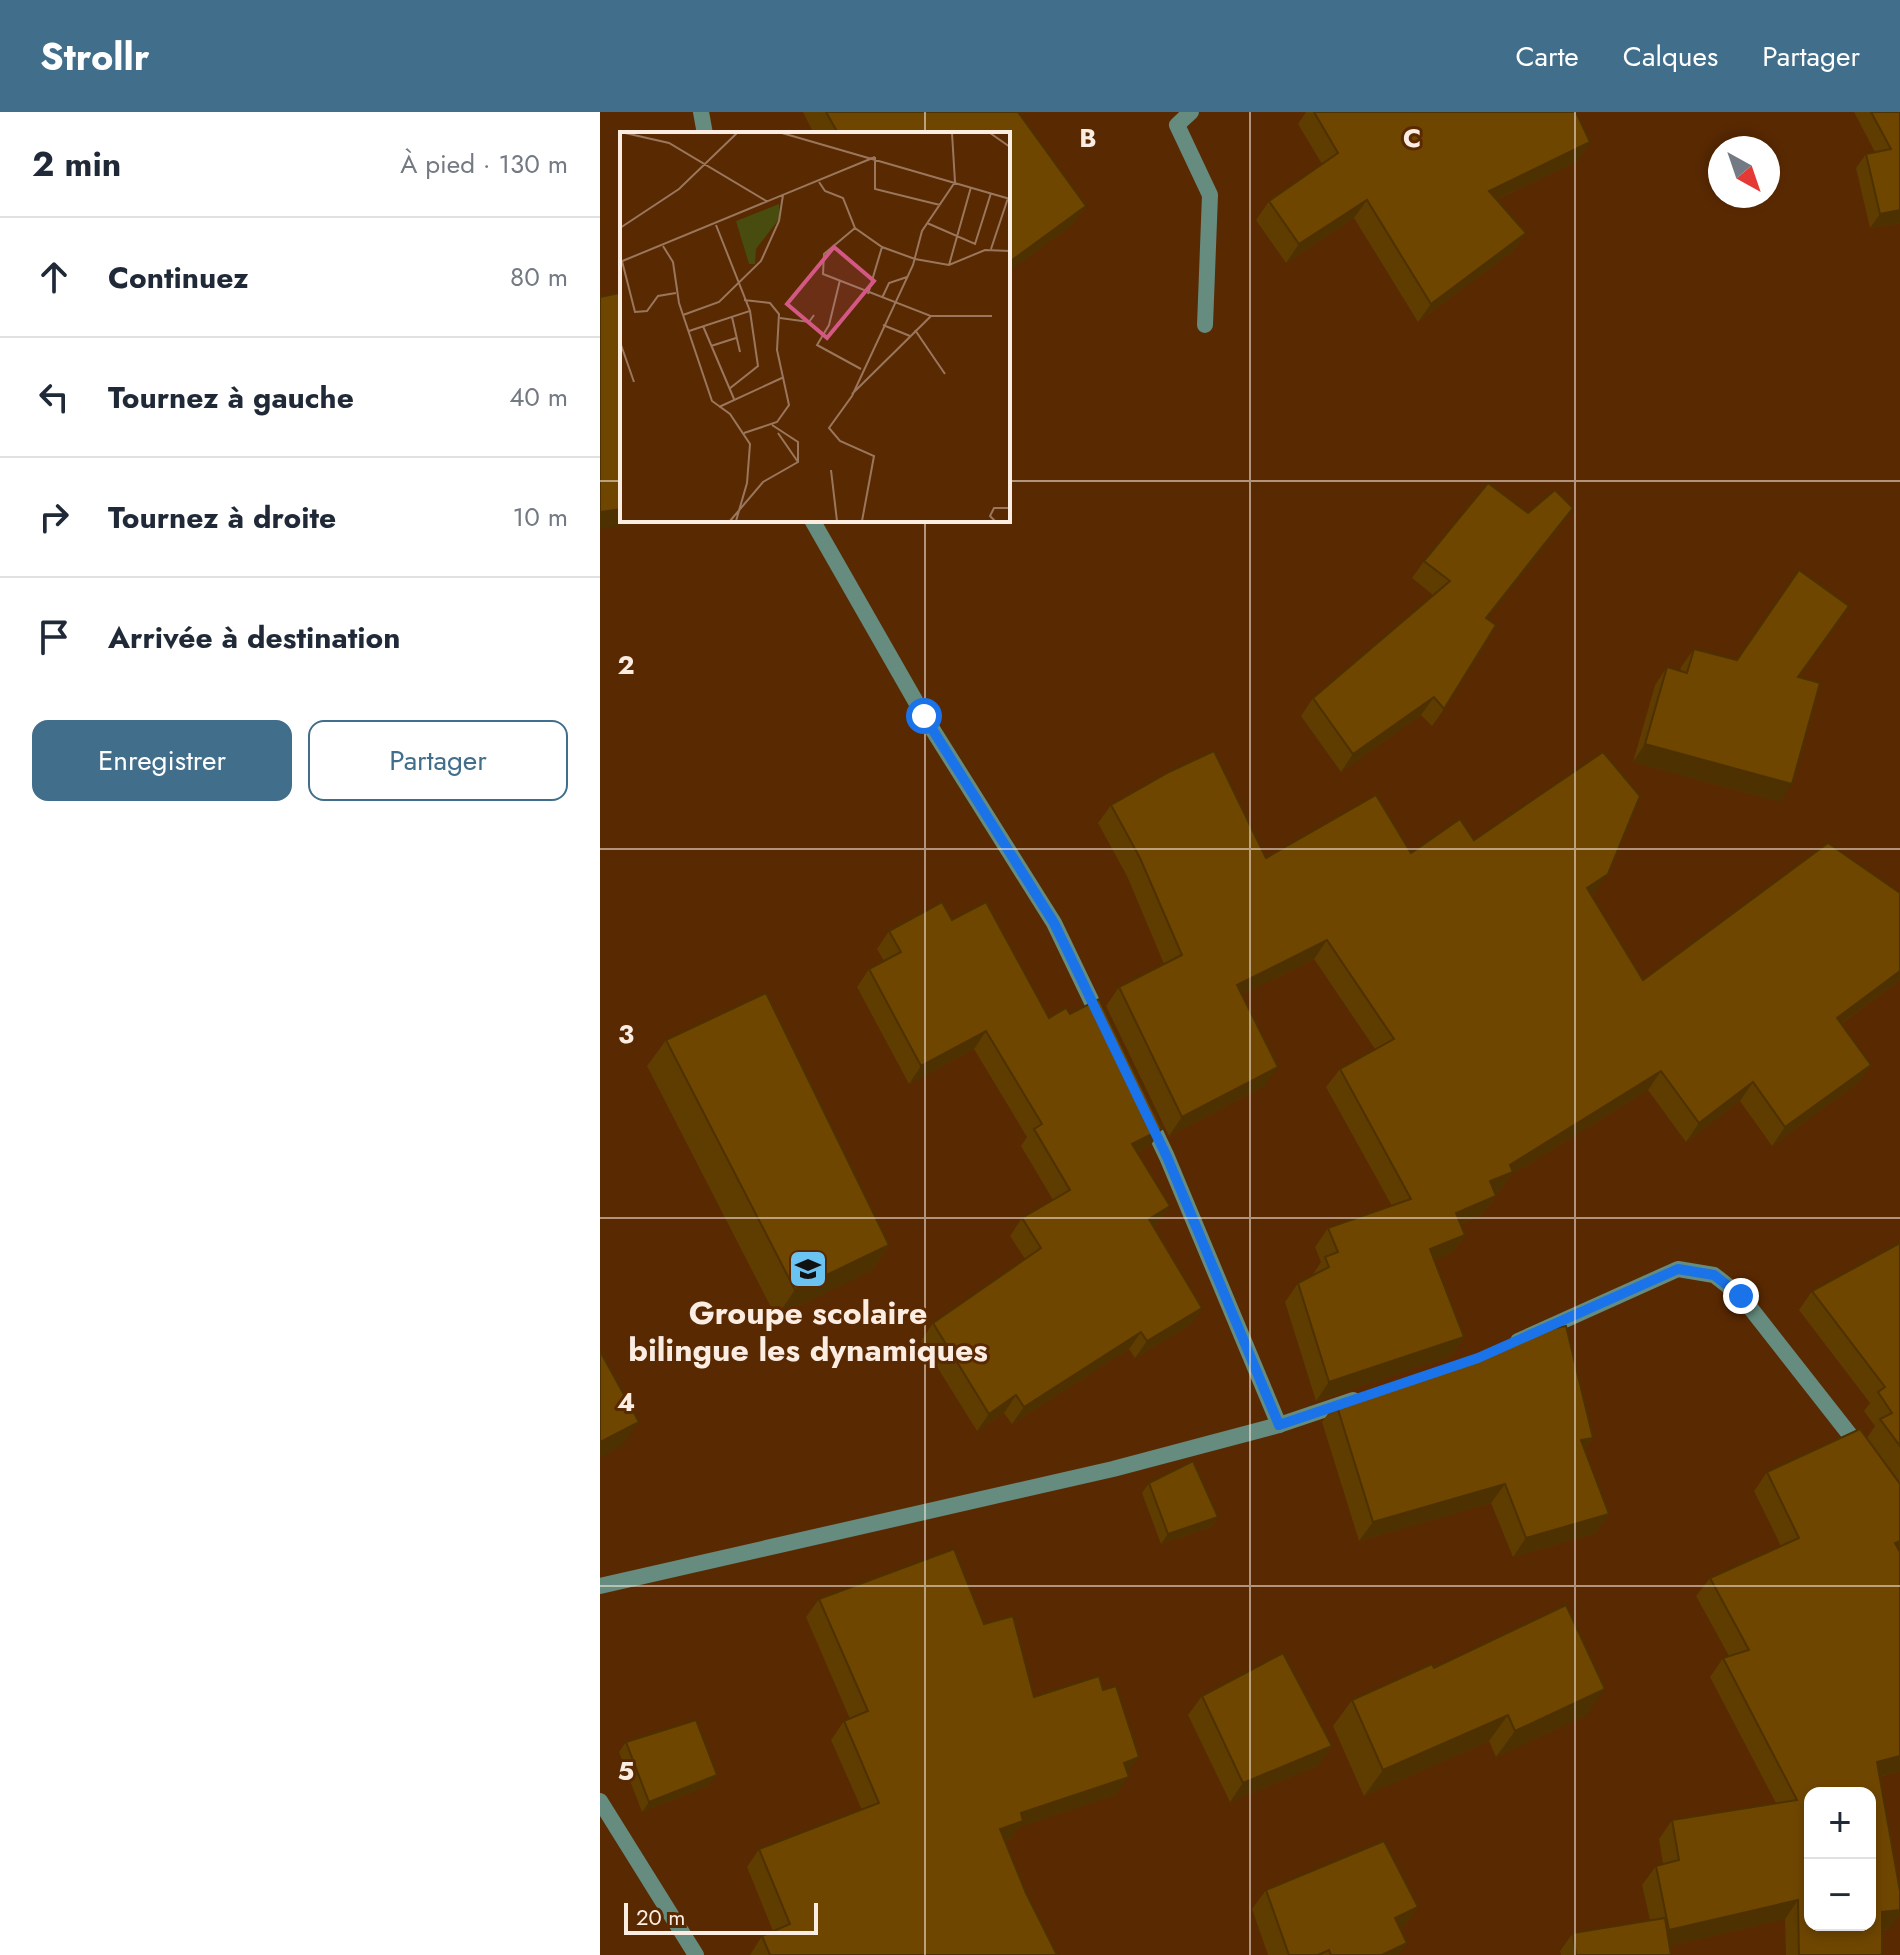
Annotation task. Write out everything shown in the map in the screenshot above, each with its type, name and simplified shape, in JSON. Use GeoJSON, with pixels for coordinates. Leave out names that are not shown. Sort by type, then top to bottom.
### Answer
{"type":"FeatureCollection","features":[{"type":"Feature","properties":{"kind":"street"},"geometry":{"type":"LineString","coordinates":[[701,112],[705,132]]}},
{"type":"Feature","properties":{"kind":"street"},"geometry":{"type":"LineString","coordinates":[[1191,112],[1177,125],[1210,195],[1205,325]]}},
{"type":"Feature","properties":{"kind":"street"},"geometry":{"type":"LineString","coordinates":[[813,522],[924,716],[1054,923],[1107,1033]]}},
{"type":"Feature","properties":{"kind":"street"},"geometry":{"type":"LineString","coordinates":[[1140,1102],[1167,1157],[1279,1425]]}},
{"type":"Feature","properties":{"kind":"street"},"geometry":{"type":"LineString","coordinates":[[1507,1346],[1678,1269],[1714,1275],[1741,1296],[1875,1467]]}},
{"type":"Feature","properties":{"kind":"street"},"geometry":{"type":"LineString","coordinates":[[600,1586],[1113,1469],[1279,1425],[1364,1396]]}},
{"type":"Feature","properties":{"kind":"street"},"geometry":{"type":"LineString","coordinates":[[600,1801],[696,1955]]}},
{"type":"Feature","properties":{"kind":"building"},"geometry":{"type":"Polygon","coordinates":[[[826,112],[1018,112],[1086,206],[1010,262],[1010,132],[837,132],[826,112]]]}},
{"type":"Feature","properties":{"kind":"building"},"geometry":{"type":"Polygon","coordinates":[[[1314,112],[1576,112],[1590,142],[1489,191],[1526,233],[1431,304],[1367,200],[1299,244],[1269,201],[1338,153],[1314,112]]]}},
{"type":"Feature","properties":{"kind":"building"},"geometry":{"type":"Polygon","coordinates":[[[1871,112],[1900,112],[1900,210],[1880,214],[1866,154],[1891,149],[1871,112]]]}},
{"type":"Feature","properties":{"kind":"building"},"geometry":{"type":"Polygon","coordinates":[[[619,293],[620,296],[620,509],[600,512],[600,297],[619,293]]]}},
{"type":"Feature","properties":{"kind":"building"},"geometry":{"type":"Polygon","coordinates":[[[1488,483],[1528,513],[1555,490],[1573,508],[1486,618],[1496,625],[1444,709],[1434,697],[1353,754],[1313,698],[1450,581],[1424,561],[1488,483]]]}},
{"type":"Feature","properties":{"kind":"building"},"geometry":{"type":"Polygon","coordinates":[[[1799,570],[1849,606],[1798,677],[1820,683],[1792,784],[1645,744],[1667,667],[1687,673],[1694,649],[1737,660],[1799,570]]]}},
{"type":"Feature","properties":{"kind":"building"},"geometry":{"type":"Polygon","coordinates":[[[1214,751],[1266,858],[1376,795],[1411,853],[1460,819],[1474,840],[1603,752],[1640,796],[1608,874],[1587,888],[1643,980],[1828,843],[1900,893],[1900,971],[1837,1018],[1871,1065],[1785,1127],[1753,1082],[1699,1123],[1661,1071],[1510,1165],[1513,1172],[1490,1181],[1496,1196],[1456,1213],[1465,1235],[1430,1249],[1464,1337],[1329,1382],[1298,1283],[1329,1267],[1325,1257],[1338,1252],[1328,1228],[1411,1199],[1340,1069],[1394,1039],[1327,940],[1237,985],[1278,1067],[1182,1117],[1119,987],[1182,955],[1140,858],[1111,805],[1214,751]]]}},
{"type":"Feature","properties":{"kind":"building"},"geometry":{"type":"Polygon","coordinates":[[[942,902],[952,920],[986,902],[1049,1018],[1066,1008],[1070,1014],[1099,999],[1162,1129],[1132,1144],[1170,1206],[1149,1219],[1202,1308],[1147,1341],[1141,1332],[1024,1407],[1016,1395],[989,1414],[933,1323],[1041,1248],[1022,1218],[1070,1190],[1034,1129],[1042,1124],[986,1031],[921,1066],[869,969],[901,952],[889,931],[942,902]]]}},
{"type":"Feature","properties":{"kind":"building"},"geometry":{"type":"Polygon","coordinates":[[[766,993],[889,1245],[795,1290],[666,1040],[766,993]]]}},
{"type":"Feature","properties":{"kind":"building"},"geometry":{"type":"Polygon","coordinates":[[[1900,1243],[1900,1446],[1880,1419],[1892,1413],[1878,1392],[1885,1387],[1812,1291],[1900,1243]]]}},
{"type":"Feature","properties":{"kind":"building"},"geometry":{"type":"Polygon","coordinates":[[[1566,1326],[1593,1438],[1581,1440],[1609,1514],[1526,1538],[1505,1484],[1373,1522],[1336,1403],[1495,1349],[1531,1333],[1566,1326]]]}},
{"type":"Feature","properties":{"kind":"building"},"geometry":{"type":"Polygon","coordinates":[[[600,1351],[639,1422],[600,1442],[600,1351]]]}},
{"type":"Feature","properties":{"kind":"building"},"geometry":{"type":"Polygon","coordinates":[[[1860,1429],[1900,1484],[1900,1541],[1895,1543],[1900,1552],[1900,1756],[1877,1762],[1900,1891],[1900,1910],[1882,1912],[1882,1955],[1799,1955],[1798,1900],[1669,1930],[1656,1866],[1679,1860],[1672,1820],[1797,1800],[1723,1658],[1749,1650],[1710,1578],[1799,1538],[1767,1472],[1860,1429]]]}},
{"type":"Feature","properties":{"kind":"building"},"geometry":{"type":"Polygon","coordinates":[[[1193,1461],[1218,1517],[1168,1534],[1149,1483],[1193,1461]]]}},
{"type":"Feature","properties":{"kind":"building"},"geometry":{"type":"Polygon","coordinates":[[[954,1549],[984,1624],[1013,1616],[1034,1697],[1099,1676],[1103,1690],[1116,1686],[1139,1757],[1124,1763],[1129,1777],[1021,1813],[1023,1821],[1000,1829],[1026,1893],[1057,1955],[770,1955],[762,1936],[790,1924],[759,1849],[879,1803],[844,1721],[868,1711],[819,1599],[954,1549]]]}},
{"type":"Feature","properties":{"kind":"building"},"geometry":{"type":"Polygon","coordinates":[[[1566,1605],[1605,1689],[1515,1731],[1508,1715],[1383,1770],[1352,1700],[1432,1664],[1434,1668],[1566,1605]]]}},
{"type":"Feature","properties":{"kind":"building"},"geometry":{"type":"Polygon","coordinates":[[[1283,1653],[1332,1746],[1243,1783],[1202,1696],[1283,1653]]]}},
{"type":"Feature","properties":{"kind":"building"},"geometry":{"type":"Polygon","coordinates":[[[696,1720],[717,1775],[649,1802],[626,1742],[696,1720]]]}},
{"type":"Feature","properties":{"kind":"building"},"geometry":{"type":"Polygon","coordinates":[[[1384,1841],[1418,1907],[1395,1918],[1407,1943],[1382,1955],[1331,1955],[1329,1950],[1318,1955],[1289,1955],[1266,1890],[1384,1841]]]}},
{"type":"Feature","properties":{"kind":"building"},"geometry":{"type":"Polygon","coordinates":[[[1665,1918],[1671,1955],[1576,1955],[1573,1933],[1665,1918]]]}},
{"type":"Feature","properties":{"kind":"place","name":"Groupe scolaire bilingue les dynamiques"},"geometry":{"type":"Point","coordinates":[808,1269]}},
{"type":"Feature","properties":{"kind":"route"},"geometry":{"type":"LineString","coordinates":[[924,716],[1054,923],[1167,1157],[1279,1425],[1478,1358],[1678,1269],[1714,1275],[1741,1296]]}}]}
